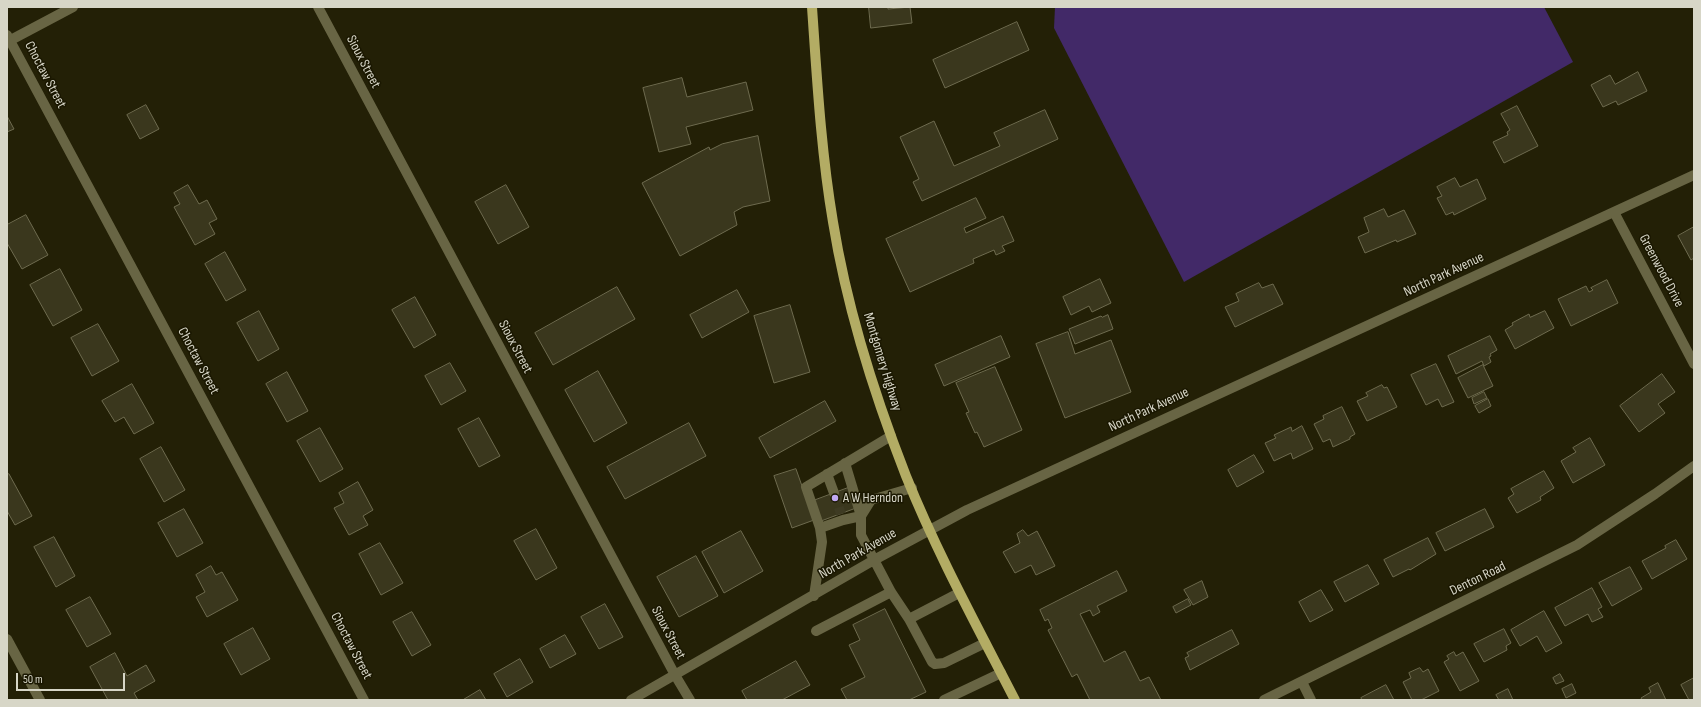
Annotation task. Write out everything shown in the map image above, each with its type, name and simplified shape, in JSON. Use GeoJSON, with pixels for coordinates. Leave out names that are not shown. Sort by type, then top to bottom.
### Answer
{"type":"FeatureCollection","features":[{"type":"Feature","properties":{"kind":"main road","name":"Montgomery Highway"},"geometry":{"type":"LineString","coordinates":[[812,7],[820,119],[833,223],[859,337],[880,407],[912,488],[960,593],[1015,700]]}},
{"type":"Feature","properties":{"kind":"street"},"geometry":{"type":"LineString","coordinates":[[8,39],[73,7]]}},
{"type":"Feature","properties":{"kind":"street","name":"Sioux Street"},"geometry":{"type":"LineString","coordinates":[[318,7],[675,675],[690,700]]}},
{"type":"Feature","properties":{"kind":"street","name":"Choctaw Street"},"geometry":{"type":"LineString","coordinates":[[8,39],[364,700]]}},
{"type":"Feature","properties":{"kind":"street","name":"North Park Avenue"},"geometry":{"type":"LineString","coordinates":[[631,700],[814,596],[874,560],[981,503],[1694,175]]}},
{"type":"Feature","properties":{"kind":"street","name":"Greenwood Drive"},"geometry":{"type":"LineString","coordinates":[[1614,212],[1694,364]]}},
{"type":"Feature","properties":{"kind":"street"},"geometry":{"type":"LineString","coordinates":[[814,596],[822,542],[820,528],[806,487],[891,436]]}},
{"type":"Feature","properties":{"kind":"street"},"geometry":{"type":"LineString","coordinates":[[845,464],[861,516],[861,535],[891,592],[909,619],[932,662],[935,664],[944,663],[985,643]]}},
{"type":"Feature","properties":{"kind":"street","name":"Denton Road"},"geometry":{"type":"LineString","coordinates":[[1264,700],[1577,545],[1655,494],[1694,466]]}},
{"type":"Feature","properties":{"kind":"street"},"geometry":{"type":"LineString","coordinates":[[826,474],[834,493]]}},
{"type":"Feature","properties":{"kind":"street"},"geometry":{"type":"LineString","coordinates":[[861,516],[871,500],[912,488]]}},
{"type":"Feature","properties":{"kind":"street"},"geometry":{"type":"LineString","coordinates":[[820,528],[842,517],[861,516]]}},
{"type":"Feature","properties":{"kind":"street"},"geometry":{"type":"LineString","coordinates":[[816,631],[891,592]]}},
{"type":"Feature","properties":{"kind":"street"},"geometry":{"type":"LineString","coordinates":[[909,619],[960,593]]}},
{"type":"Feature","properties":{"kind":"street"},"geometry":{"type":"LineString","coordinates":[[7,639],[40,700]]}},
{"type":"Feature","properties":{"kind":"street"},"geometry":{"type":"LineString","coordinates":[[944,700],[1001,673]]}},
{"type":"Feature","properties":{"kind":"street"},"geometry":{"type":"LineString","coordinates":[[1302,682],[1311,700]]}},
{"type":"Feature","properties":{"kind":"shaded area"},"geometry":{"type":"Polygon","coordinates":[[[1055,7],[1544,7],[1573,62],[1184,282],[1054,28],[1055,7]]]}},
{"type":"Feature","properties":{"kind":"building"},"geometry":{"type":"Polygon","coordinates":[[[869,7],[888,7],[888,9],[910,7],[912,23],[871,28],[869,7]]]}},
{"type":"Feature","properties":{"kind":"building"},"geometry":{"type":"Polygon","coordinates":[[[1017,22],[1029,50],[945,88],[933,60],[1017,22]]]}},
{"type":"Feature","properties":{"kind":"building"},"geometry":{"type":"Polygon","coordinates":[[[1638,72],[1647,91],[1618,105],[1616,101],[1603,107],[1591,85],[1610,75],[1615,84],[1638,72]]]}},
{"type":"Feature","properties":{"kind":"building"},"geometry":{"type":"Polygon","coordinates":[[[682,78],[687,97],[746,82],[753,110],[686,127],[691,144],[659,152],[643,88],[682,78]]]}},
{"type":"Feature","properties":{"kind":"building"},"geometry":{"type":"Polygon","coordinates":[[[146,105],[159,129],[140,139],[127,115],[146,105]]]}},
{"type":"Feature","properties":{"kind":"building"},"geometry":{"type":"Polygon","coordinates":[[[1517,106],[1538,146],[1504,163],[1493,142],[1508,135],[1507,132],[1510,130],[1501,114],[1517,106]]]}},
{"type":"Feature","properties":{"kind":"building"},"geometry":{"type":"Polygon","coordinates":[[[1045,110],[1058,139],[922,201],[913,182],[919,179],[900,137],[934,121],[954,166],[1000,146],[994,133],[1045,110]]]}},
{"type":"Feature","properties":{"kind":"building"},"geometry":{"type":"Polygon","coordinates":[[[7,116],[14,129],[7,132],[7,116]]]}},
{"type":"Feature","properties":{"kind":"building"},"geometry":{"type":"Polygon","coordinates":[[[758,136],[770,201],[743,207],[734,212],[737,225],[680,256],[642,183],[709,147],[710,150],[722,144],[758,136]]]}},
{"type":"Feature","properties":{"kind":"building"},"geometry":{"type":"Polygon","coordinates":[[[1455,178],[1460,187],[1477,179],[1486,199],[1454,215],[1453,212],[1446,215],[1437,198],[1442,196],[1437,187],[1455,178]]]}},
{"type":"Feature","properties":{"kind":"building"},"geometry":{"type":"Polygon","coordinates":[[[188,185],[199,204],[207,200],[217,219],[209,223],[215,234],[195,245],[174,207],[180,204],[174,193],[188,185]]]}},
{"type":"Feature","properties":{"kind":"building"},"geometry":{"type":"Polygon","coordinates":[[[506,185],[529,227],[498,244],[475,202],[506,185]]]}},
{"type":"Feature","properties":{"kind":"building"},"geometry":{"type":"Polygon","coordinates":[[[976,198],[986,218],[964,228],[966,233],[1003,216],[1014,241],[1002,246],[1005,251],[996,255],[994,250],[973,259],[974,263],[910,292],[886,239],[976,198]]]}},
{"type":"Feature","properties":{"kind":"building"},"geometry":{"type":"Polygon","coordinates":[[[1384,209],[1388,217],[1404,210],[1416,234],[1397,242],[1396,240],[1365,253],[1358,237],[1369,232],[1364,218],[1384,209]]]}},
{"type":"Feature","properties":{"kind":"building"},"geometry":{"type":"Polygon","coordinates":[[[26,215],[48,255],[22,269],[7,243],[7,225],[26,215]]]}},
{"type":"Feature","properties":{"kind":"building"},"geometry":{"type":"Polygon","coordinates":[[[1694,227],[1694,258],[1691,260],[1678,236],[1694,227]]]}},
{"type":"Feature","properties":{"kind":"building"},"geometry":{"type":"Polygon","coordinates":[[[225,252],[246,290],[226,301],[205,264],[225,252]]]}},
{"type":"Feature","properties":{"kind":"building"},"geometry":{"type":"Polygon","coordinates":[[[60,269],[82,310],[53,326],[30,285],[60,269]]]}},
{"type":"Feature","properties":{"kind":"building"},"geometry":{"type":"Polygon","coordinates":[[[1100,279],[1111,303],[1092,312],[1089,306],[1071,315],[1063,297],[1100,279]]]}},
{"type":"Feature","properties":{"kind":"building"},"geometry":{"type":"Polygon","coordinates":[[[1607,280],[1618,303],[1571,326],[1558,299],[1586,286],[1589,292],[1593,290],[1591,288],[1607,280]]]}},
{"type":"Feature","properties":{"kind":"building"},"geometry":{"type":"Polygon","coordinates":[[[1259,283],[1262,288],[1273,284],[1283,304],[1235,327],[1225,307],[1239,301],[1236,294],[1259,283]]]}},
{"type":"Feature","properties":{"kind":"building"},"geometry":{"type":"Polygon","coordinates":[[[617,287],[635,319],[553,365],[535,333],[617,287]]]}},
{"type":"Feature","properties":{"kind":"building"},"geometry":{"type":"Polygon","coordinates":[[[737,290],[749,312],[702,338],[690,315],[737,290]]]}},
{"type":"Feature","properties":{"kind":"building"},"geometry":{"type":"Polygon","coordinates":[[[415,297],[436,335],[414,348],[392,310],[415,297]]]}},
{"type":"Feature","properties":{"kind":"building"},"geometry":{"type":"Polygon","coordinates":[[[790,305],[810,372],[774,383],[754,316],[790,305]]]}},
{"type":"Feature","properties":{"kind":"building"},"geometry":{"type":"Polygon","coordinates":[[[259,311],[279,349],[258,361],[237,323],[259,311]]]}},
{"type":"Feature","properties":{"kind":"building"},"geometry":{"type":"Polygon","coordinates":[[[1545,311],[1554,328],[1515,349],[1505,330],[1513,325],[1512,323],[1529,314],[1530,317],[1545,311]]]}},
{"type":"Feature","properties":{"kind":"building"},"geometry":{"type":"Polygon","coordinates":[[[1108,315],[1113,329],[1075,344],[1069,329],[1101,316],[1108,315]]]}},
{"type":"Feature","properties":{"kind":"building"},"geometry":{"type":"Polygon","coordinates":[[[98,324],[119,361],[92,376],[71,338],[98,324]]]}},
{"type":"Feature","properties":{"kind":"building"},"geometry":{"type":"Polygon","coordinates":[[[1068,332],[1075,354],[1111,340],[1131,392],[1065,418],[1036,344],[1068,332]]]}},
{"type":"Feature","properties":{"kind":"building"},"geometry":{"type":"Polygon","coordinates":[[[1001,336],[1010,357],[944,386],[935,365],[1001,336]]]}},
{"type":"Feature","properties":{"kind":"building"},"geometry":{"type":"Polygon","coordinates":[[[1490,336],[1497,350],[1490,354],[1491,356],[1489,357],[1491,362],[1484,366],[1482,361],[1456,374],[1448,356],[1490,336]]]}},
{"type":"Feature","properties":{"kind":"building"},"geometry":{"type":"Polygon","coordinates":[[[450,363],[466,391],[441,405],[425,376],[450,363]]]}},
{"type":"Feature","properties":{"kind":"building"},"geometry":{"type":"Polygon","coordinates":[[[1436,364],[1454,402],[1442,407],[1438,399],[1426,405],[1411,375],[1436,364]]]}},
{"type":"Feature","properties":{"kind":"building"},"geometry":{"type":"Polygon","coordinates":[[[1483,365],[1493,386],[1468,398],[1458,378],[1483,365]]]}},
{"type":"Feature","properties":{"kind":"building"},"geometry":{"type":"Polygon","coordinates":[[[995,367],[1022,430],[984,447],[977,432],[975,433],[966,413],[969,412],[956,383],[995,367]]]}},
{"type":"Feature","properties":{"kind":"building"},"geometry":{"type":"Polygon","coordinates":[[[598,371],[627,423],[594,442],[565,390],[598,371]]]}},
{"type":"Feature","properties":{"kind":"building"},"geometry":{"type":"Polygon","coordinates":[[[287,372],[308,411],[287,422],[266,384],[287,372]]]}},
{"type":"Feature","properties":{"kind":"building"},"geometry":{"type":"Polygon","coordinates":[[[1662,374],[1675,392],[1658,404],[1665,413],[1639,432],[1620,406],[1662,374]]]}},
{"type":"Feature","properties":{"kind":"building"},"geometry":{"type":"Polygon","coordinates":[[[132,384],[154,423],[134,434],[124,417],[115,422],[102,401],[132,384]]]}},
{"type":"Feature","properties":{"kind":"building"},"geometry":{"type":"Polygon","coordinates":[[[1382,385],[1384,388],[1387,387],[1397,407],[1367,421],[1357,401],[1368,396],[1366,393],[1382,385]]]}},
{"type":"Feature","properties":{"kind":"building"},"geometry":{"type":"Polygon","coordinates":[[[1484,392],[1487,398],[1474,404],[1472,398],[1484,392]]]}},
{"type":"Feature","properties":{"kind":"building"},"geometry":{"type":"Polygon","coordinates":[[[1488,399],[1491,406],[1479,413],[1475,406],[1488,399]]]}},
{"type":"Feature","properties":{"kind":"building"},"geometry":{"type":"Polygon","coordinates":[[[825,401],[836,421],[770,458],[759,438],[825,401]]]}},
{"type":"Feature","properties":{"kind":"building"},"geometry":{"type":"Polygon","coordinates":[[[1342,407],[1355,434],[1350,437],[1350,439],[1333,447],[1330,439],[1323,442],[1314,424],[1324,419],[1323,416],[1342,407]]]}},
{"type":"Feature","properties":{"kind":"building"},"geometry":{"type":"Polygon","coordinates":[[[479,418],[500,456],[479,467],[458,429],[479,418]]]}},
{"type":"Feature","properties":{"kind":"building"},"geometry":{"type":"Polygon","coordinates":[[[689,423],[706,456],[625,499],[607,467],[689,423]]]}},
{"type":"Feature","properties":{"kind":"building"},"geometry":{"type":"Polygon","coordinates":[[[1302,426],[1313,449],[1293,459],[1291,453],[1274,461],[1265,443],[1276,438],[1274,435],[1291,427],[1292,431],[1302,426]]]}},
{"type":"Feature","properties":{"kind":"building"},"geometry":{"type":"Polygon","coordinates":[[[320,428],[343,469],[320,482],[297,441],[320,428]]]}},
{"type":"Feature","properties":{"kind":"building"},"geometry":{"type":"Polygon","coordinates":[[[1590,438],[1605,465],[1573,483],[1561,461],[1576,452],[1573,448],[1590,438]]]}},
{"type":"Feature","properties":{"kind":"building"},"geometry":{"type":"Polygon","coordinates":[[[161,447],[185,490],[164,502],[140,459],[161,447]]]}},
{"type":"Feature","properties":{"kind":"building"},"geometry":{"type":"Polygon","coordinates":[[[1254,455],[1264,472],[1237,487],[1228,470],[1254,455]]]}},
{"type":"Feature","properties":{"kind":"building"},"geometry":{"type":"Polygon","coordinates":[[[796,469],[814,520],[792,528],[774,476],[796,469]]]}},
{"type":"Feature","properties":{"kind":"building"},"geometry":{"type":"Polygon","coordinates":[[[1544,471],[1554,488],[1540,497],[1541,500],[1517,513],[1508,498],[1514,494],[1511,489],[1544,471]]]}},
{"type":"Feature","properties":{"kind":"building"},"geometry":{"type":"Polygon","coordinates":[[[9,474],[32,516],[15,525],[7,511],[7,475],[9,474]]]}},
{"type":"Feature","properties":{"kind":"building"},"geometry":{"type":"Polygon","coordinates":[[[358,482],[373,510],[363,516],[368,525],[349,535],[334,508],[344,503],[339,493],[358,482]]]}},
{"type":"Feature","properties":{"kind":"building"},"geometry":{"type":"Polygon","coordinates":[[[848,488],[856,508],[821,521],[813,501],[848,488]]]}},
{"type":"Feature","properties":{"kind":"building"},"geometry":{"type":"Polygon","coordinates":[[[184,509],[203,543],[177,557],[158,523],[184,509]]]}},
{"type":"Feature","properties":{"kind":"building"},"geometry":{"type":"Polygon","coordinates":[[[1485,509],[1494,527],[1445,551],[1436,533],[1485,509]]]}},
{"type":"Feature","properties":{"kind":"building"},"geometry":{"type":"Polygon","coordinates":[[[536,529],[557,568],[536,580],[514,541],[536,529]]]}},
{"type":"Feature","properties":{"kind":"building"},"geometry":{"type":"Polygon","coordinates":[[[1023,530],[1028,536],[1037,531],[1055,566],[1036,575],[1031,565],[1015,573],[1003,552],[1020,543],[1017,534],[1023,530]]]}},
{"type":"Feature","properties":{"kind":"building"},"geometry":{"type":"Polygon","coordinates":[[[741,531],[763,571],[724,593],[702,552],[741,531]]]}},
{"type":"Feature","properties":{"kind":"building"},"geometry":{"type":"Polygon","coordinates":[[[54,537],[75,576],[56,587],[34,547],[54,537]]]}},
{"type":"Feature","properties":{"kind":"building"},"geometry":{"type":"Polygon","coordinates":[[[1428,538],[1436,554],[1410,570],[1409,569],[1393,577],[1384,560],[1428,538]]]}},
{"type":"Feature","properties":{"kind":"building"},"geometry":{"type":"Polygon","coordinates":[[[1676,540],[1687,559],[1652,579],[1642,561],[1666,548],[1665,546],[1676,540]]]}},
{"type":"Feature","properties":{"kind":"building"},"geometry":{"type":"Polygon","coordinates":[[[380,543],[403,583],[381,595],[359,554],[380,543]]]}},
{"type":"Feature","properties":{"kind":"building"},"geometry":{"type":"Polygon","coordinates":[[[696,556],[718,596],[679,617],[657,577],[696,556]]]}},
{"type":"Feature","properties":{"kind":"building"},"geometry":{"type":"Polygon","coordinates":[[[1368,565],[1379,584],[1345,602],[1334,582],[1368,565]]]}},
{"type":"Feature","properties":{"kind":"building"},"geometry":{"type":"Polygon","coordinates":[[[211,566],[216,575],[222,572],[238,600],[207,617],[196,597],[205,592],[196,575],[211,566]]]}},
{"type":"Feature","properties":{"kind":"building"},"geometry":{"type":"Polygon","coordinates":[[[1630,567],[1642,589],[1612,606],[1599,583],[1630,567]]]}},
{"type":"Feature","properties":{"kind":"building"},"geometry":{"type":"Polygon","coordinates":[[[1117,571],[1127,591],[1097,606],[1100,612],[1093,616],[1090,610],[1080,614],[1104,662],[1125,651],[1140,681],[1149,677],[1161,700],[1090,700],[1077,674],[1072,677],[1048,630],[1052,628],[1048,619],[1045,621],[1040,610],[1117,571]]]}},
{"type":"Feature","properties":{"kind":"building"},"geometry":{"type":"Polygon","coordinates":[[[1202,581],[1208,597],[1193,605],[1184,590],[1202,581]]]}},
{"type":"Feature","properties":{"kind":"building"},"geometry":{"type":"Polygon","coordinates":[[[1592,588],[1602,607],[1598,609],[1603,617],[1592,622],[1588,614],[1565,626],[1555,608],[1592,588]]]}},
{"type":"Feature","properties":{"kind":"building"},"geometry":{"type":"Polygon","coordinates":[[[1321,590],[1333,610],[1310,622],[1299,602],[1321,590]]]}},
{"type":"Feature","properties":{"kind":"building"},"geometry":{"type":"Polygon","coordinates":[[[90,597],[111,634],[87,647],[66,610],[90,597]]]}},
{"type":"Feature","properties":{"kind":"building"},"geometry":{"type":"Polygon","coordinates":[[[1188,599],[1191,605],[1176,613],[1173,607],[1188,599]]]}},
{"type":"Feature","properties":{"kind":"building"},"geometry":{"type":"Polygon","coordinates":[[[605,604],[623,637],[599,649],[581,617],[605,604]]]}},
{"type":"Feature","properties":{"kind":"building"},"geometry":{"type":"Polygon","coordinates":[[[885,609],[926,692],[909,700],[847,700],[841,689],[865,677],[849,645],[860,640],[853,625],[885,609]]]}},
{"type":"Feature","properties":{"kind":"building"},"geometry":{"type":"Polygon","coordinates":[[[1544,611],[1562,643],[1546,652],[1537,636],[1520,646],[1511,630],[1544,611]]]}},
{"type":"Feature","properties":{"kind":"building"},"geometry":{"type":"Polygon","coordinates":[[[412,612],[431,645],[412,656],[393,622],[412,612]]]}},
{"type":"Feature","properties":{"kind":"building"},"geometry":{"type":"Polygon","coordinates":[[[253,628],[270,659],[241,675],[224,644],[253,628]]]}},
{"type":"Feature","properties":{"kind":"building"},"geometry":{"type":"Polygon","coordinates":[[[1504,629],[1511,643],[1506,646],[1507,650],[1484,662],[1474,644],[1504,629]]]}},
{"type":"Feature","properties":{"kind":"building"},"geometry":{"type":"Polygon","coordinates":[[[1232,630],[1239,644],[1190,670],[1185,658],[1189,656],[1187,653],[1232,630]]]}},
{"type":"Feature","properties":{"kind":"building"},"geometry":{"type":"Polygon","coordinates":[[[565,635],[576,654],[550,668],[540,649],[565,635]]]}},
{"type":"Feature","properties":{"kind":"building"},"geometry":{"type":"Polygon","coordinates":[[[1454,652],[1456,656],[1463,652],[1479,681],[1460,691],[1444,662],[1449,659],[1447,656],[1454,652]]]}},
{"type":"Feature","properties":{"kind":"building"},"geometry":{"type":"Polygon","coordinates":[[[115,653],[127,676],[146,665],[155,681],[134,693],[138,700],[108,700],[90,667],[115,653]]]}},
{"type":"Feature","properties":{"kind":"building"},"geometry":{"type":"Polygon","coordinates":[[[520,659],[533,682],[507,697],[494,674],[520,659]]]}},
{"type":"Feature","properties":{"kind":"building"},"geometry":{"type":"Polygon","coordinates":[[[796,661],[810,685],[782,700],[747,700],[742,691],[796,661]]]}},
{"type":"Feature","properties":{"kind":"building"},"geometry":{"type":"Polygon","coordinates":[[[1420,668],[1423,672],[1428,669],[1439,691],[1421,700],[1412,700],[1403,682],[1411,678],[1409,673],[1420,668]]]}},
{"type":"Feature","properties":{"kind":"building"},"geometry":{"type":"Polygon","coordinates":[[[1560,674],[1564,681],[1556,684],[1553,678],[1560,674]]]}},
{"type":"Feature","properties":{"kind":"building"},"geometry":{"type":"Polygon","coordinates":[[[1694,678],[1694,700],[1689,700],[1681,685],[1694,678]]]}},
{"type":"Feature","properties":{"kind":"building"},"geometry":{"type":"Polygon","coordinates":[[[1658,683],[1666,700],[1642,700],[1641,698],[1651,692],[1649,688],[1658,683]]]}},
{"type":"Feature","properties":{"kind":"building"},"geometry":{"type":"Polygon","coordinates":[[[1572,684],[1576,693],[1566,698],[1562,689],[1572,684]]]}},
{"type":"Feature","properties":{"kind":"building"},"geometry":{"type":"Polygon","coordinates":[[[1386,685],[1394,700],[1362,700],[1361,698],[1386,685]]]}},
{"type":"Feature","properties":{"kind":"building"},"geometry":{"type":"Polygon","coordinates":[[[1508,689],[1513,700],[1499,700],[1496,695],[1508,689]]]}},
{"type":"Feature","properties":{"kind":"building"},"geometry":{"type":"Polygon","coordinates":[[[480,690],[486,700],[463,700],[480,690]]]}},
{"type":"Feature","properties":{"kind":"tunnel"},"geometry":{"type":"LineString","coordinates":[[834,493],[841,514]]}},
{"type":"Feature","properties":{"kind":"place","name":"A W Herndon"},"geometry":{"type":"Point","coordinates":[835,498]}}]}
